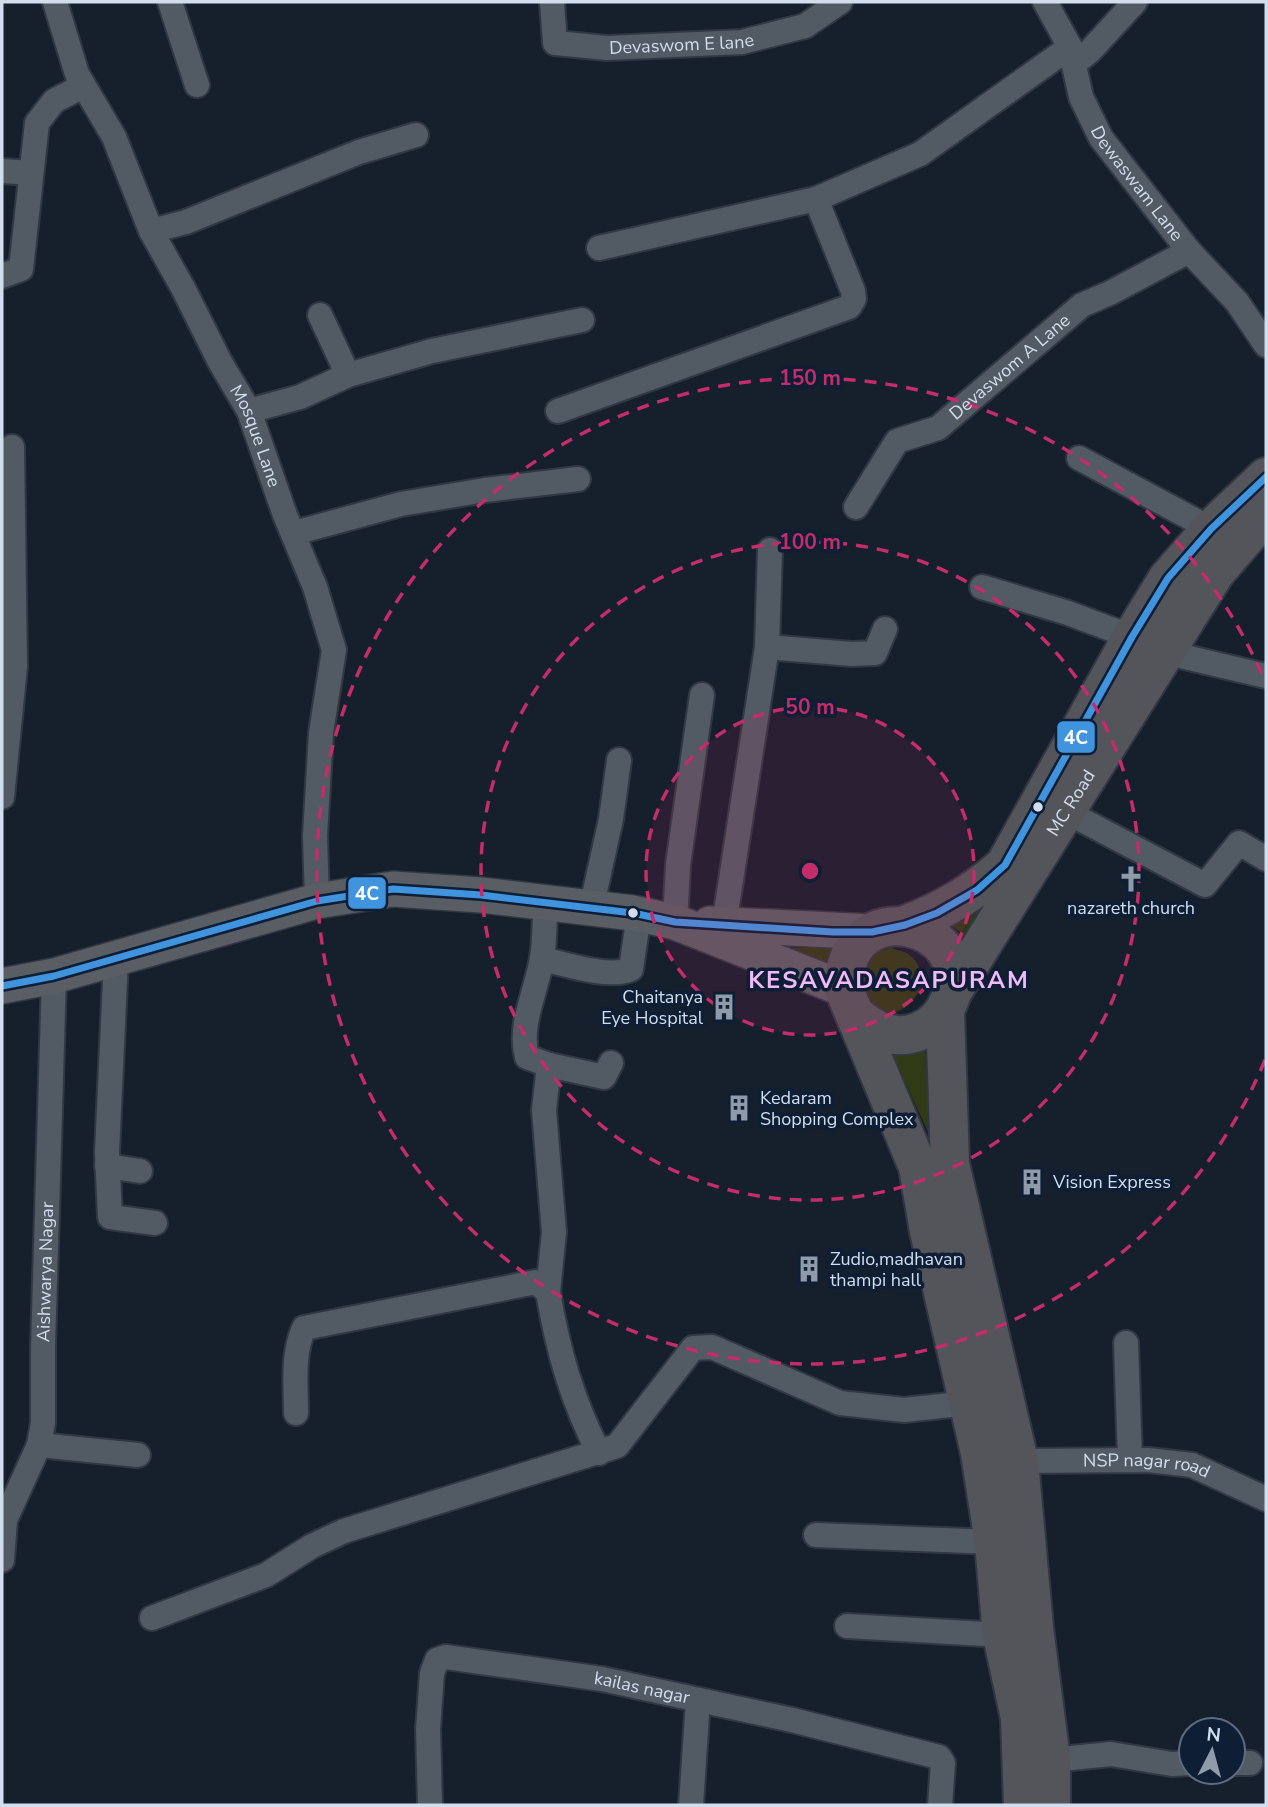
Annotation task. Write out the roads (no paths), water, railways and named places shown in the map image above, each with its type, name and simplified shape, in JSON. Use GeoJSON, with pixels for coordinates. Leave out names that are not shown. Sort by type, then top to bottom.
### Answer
{"type":"FeatureCollection","features":[{"type":"Feature","properties":{"kind":"main road","name":"MC Road"},"geometry":{"type":"LineString","coordinates":[[949,1001],[1065,811],[1148,645],[1168,579],[1211,528],[1266,477]]}},
{"type":"Feature","properties":{"kind":"main road","name":"MC Road"},"geometry":{"type":"LineString","coordinates":[[888,928],[937,913],[977,890],[1005,865],[1148,645],[1266,514]]}},
{"type":"Feature","properties":{"kind":"main road"},"geometry":{"type":"LineString","coordinates":[[2,986],[54,976],[317,901],[393,889],[546,902],[639,914],[675,922],[888,928],[931,936],[941,944],[952,967],[929,1231],[980,1453],[994,1542],[1002,1634],[1020,1718],[1023,1805]]}},
{"type":"Feature","properties":{"kind":"main road"},"geometry":{"type":"LineString","coordinates":[[675,922],[850,1003],[870,1027],[886,1034],[919,1032],[933,1023],[949,1001]]}},
{"type":"Feature","properties":{"kind":"main road"},"geometry":{"type":"LineString","coordinates":[[888,928],[858,942],[849,956],[844,972],[850,1003],[934,1165],[1019,1461],[1034,1628],[1051,1760],[1051,1805]]}},
{"type":"Feature","properties":{"kind":"street","name":"Mosque Lane"},"geometry":{"type":"LineString","coordinates":[[55,2],[77,74],[114,137],[151,231],[249,411],[285,515],[315,587],[334,650],[321,733],[315,836],[317,901]]}},
{"type":"Feature","properties":{"kind":"street"},"geometry":{"type":"LineString","coordinates":[[170,2],[197,85]]}},
{"type":"Feature","properties":{"kind":"street","name":"Devaswom E lane"},"geometry":{"type":"LineString","coordinates":[[552,2],[555,43],[607,48],[742,42],[806,26],[840,2]]}},
{"type":"Feature","properties":{"kind":"street","name":"Dewaswam Lane"},"geometry":{"type":"LineString","coordinates":[[1045,2],[1072,55],[1082,97],[1101,138],[1189,251],[1237,302],[1266,345]]}},
{"type":"Feature","properties":{"kind":"street"},"geometry":{"type":"LineString","coordinates":[[599,248],[816,200],[920,154],[1072,55],[1090,51],[1135,2]]}},
{"type":"Feature","properties":{"kind":"street"},"geometry":{"type":"LineString","coordinates":[[2,276],[21,269],[37,123],[54,101],[83,86]]}},
{"type":"Feature","properties":{"kind":"street"},"geometry":{"type":"LineString","coordinates":[[151,231],[186,222],[359,152],[416,135]]}},
{"type":"Feature","properties":{"kind":"street"},"geometry":{"type":"LineString","coordinates":[[2,171],[31,173]]}},
{"type":"Feature","properties":{"kind":"street"},"geometry":{"type":"LineString","coordinates":[[558,411],[849,307],[854,299],[853,291],[816,200]]}},
{"type":"Feature","properties":{"kind":"street","name":"Devaswom A Lane"},"geometry":{"type":"LineString","coordinates":[[856,507],[897,441],[938,428],[1082,304],[1110,293],[1189,251]]}},
{"type":"Feature","properties":{"kind":"street"},"geometry":{"type":"LineString","coordinates":[[320,315],[348,375]]}},
{"type":"Feature","properties":{"kind":"street"},"geometry":{"type":"LineString","coordinates":[[249,411],[300,397],[348,375],[432,351],[582,320]]}},
{"type":"Feature","properties":{"kind":"street"},"geometry":{"type":"LineString","coordinates":[[2,797],[15,666],[12,447]]}},
{"type":"Feature","properties":{"kind":"street"},"geometry":{"type":"LineString","coordinates":[[1079,458],[1211,528]]}},
{"type":"Feature","properties":{"kind":"street"},"geometry":{"type":"LineString","coordinates":[[294,533],[401,504],[485,490],[578,479]]}},
{"type":"Feature","properties":{"kind":"street"},"geometry":{"type":"LineString","coordinates":[[724,925],[767,647],[770,550]]}},
{"type":"Feature","properties":{"kind":"street"},"geometry":{"type":"LineString","coordinates":[[982,587],[1068,613],[1148,645],[1266,676]]}},
{"type":"Feature","properties":{"kind":"street"},"geometry":{"type":"LineString","coordinates":[[767,647],[852,654],[875,653],[885,629]]}},
{"type":"Feature","properties":{"kind":"street"},"geometry":{"type":"LineString","coordinates":[[675,922],[678,865],[702,695]]}},
{"type":"Feature","properties":{"kind":"street"},"geometry":{"type":"LineString","coordinates":[[591,909],[611,819],[619,760]]}},
{"type":"Feature","properties":{"kind":"street"},"geometry":{"type":"LineString","coordinates":[[1065,811],[1205,885],[1239,843],[1266,859]]}},
{"type":"Feature","properties":{"kind":"street"},"geometry":{"type":"LineString","coordinates":[[546,902],[542,959],[524,1044],[527,1057],[549,1066],[604,1077],[611,1063]]}},
{"type":"Feature","properties":{"kind":"street"},"geometry":{"type":"LineString","coordinates":[[542,959],[600,971],[622,973],[631,969],[639,914]]}},
{"type":"Feature","properties":{"kind":"street"},"geometry":{"type":"LineString","coordinates":[[116,959],[107,1166],[110,1217],[155,1223]]}},
{"type":"Feature","properties":{"kind":"street","name":"Aishwarya Nagar"},"geometry":{"type":"LineString","coordinates":[[2,1560],[4,1520],[12,1481],[39,1445],[43,1423],[54,976]]}},
{"type":"Feature","properties":{"kind":"street"},"geometry":{"type":"LineString","coordinates":[[549,1066],[544,1110],[554,1232],[548,1292],[562,1364],[580,1417],[599,1453]]}},
{"type":"Feature","properties":{"kind":"street"},"geometry":{"type":"LineString","coordinates":[[107,1166],[139,1171]]}},
{"type":"Feature","properties":{"kind":"street"},"geometry":{"type":"LineString","coordinates":[[296,1413],[298,1341],[304,1328],[536,1282],[548,1292]]}},
{"type":"Feature","properties":{"kind":"street"},"geometry":{"type":"LineString","coordinates":[[1126,1343],[1130,1460]]}},
{"type":"Feature","properties":{"kind":"street"},"geometry":{"type":"LineString","coordinates":[[152,1618],[266,1576],[312,1546],[344,1531],[617,1446],[693,1348],[712,1347],[840,1403],[904,1410],[969,1403]]}},
{"type":"Feature","properties":{"kind":"street"},"geometry":{"type":"LineString","coordinates":[[39,1445],[138,1455]]}},
{"type":"Feature","properties":{"kind":"street","name":"NSP nagar road"},"geometry":{"type":"LineString","coordinates":[[1019,1461],[1148,1460],[1192,1465],[1266,1499]]}},
{"type":"Feature","properties":{"kind":"street"},"geometry":{"type":"LineString","coordinates":[[816,1535],[994,1542]]}},
{"type":"Feature","properties":{"kind":"street"},"geometry":{"type":"LineString","coordinates":[[847,1626],[1002,1634]]}},
{"type":"Feature","properties":{"kind":"street","name":"kailas nagar"},"geometry":{"type":"LineString","coordinates":[[430,1805],[428,1729],[432,1673],[439,1658],[453,1657],[602,1679],[792,1720],[939,1756],[943,1763],[940,1805]]}},
{"type":"Feature","properties":{"kind":"street"},"geometry":{"type":"LineString","coordinates":[[691,1805],[698,1700]]}},
{"type":"Feature","properties":{"kind":"street"},"geometry":{"type":"LineString","coordinates":[[1051,1760],[1111,1754],[1177,1763]]}},
{"type":"Feature","properties":{"kind":"place","name":"nazareth church"},"geometry":{"type":"Point","coordinates":[1131,879]}},
{"type":"Feature","properties":{"kind":"place","name":"Chaitanya Eye Hospital"},"geometry":{"type":"Point","coordinates":[724,1007]}},
{"type":"Feature","properties":{"kind":"place","name":"Kedaram Shopping Complex"},"geometry":{"type":"Point","coordinates":[739,1108]}},
{"type":"Feature","properties":{"kind":"place","name":"Vision Express"},"geometry":{"type":"Point","coordinates":[1032,1182]}},
{"type":"Feature","properties":{"kind":"place","name":"Zudio,madhavan thampi hall"},"geometry":{"type":"Point","coordinates":[809,1269]}},
{"type":"Feature","properties":{"kind":"district","name":"KESAVADASAPURAM"},"geometry":{"type":"Point","coordinates":[889,980]}}]}
